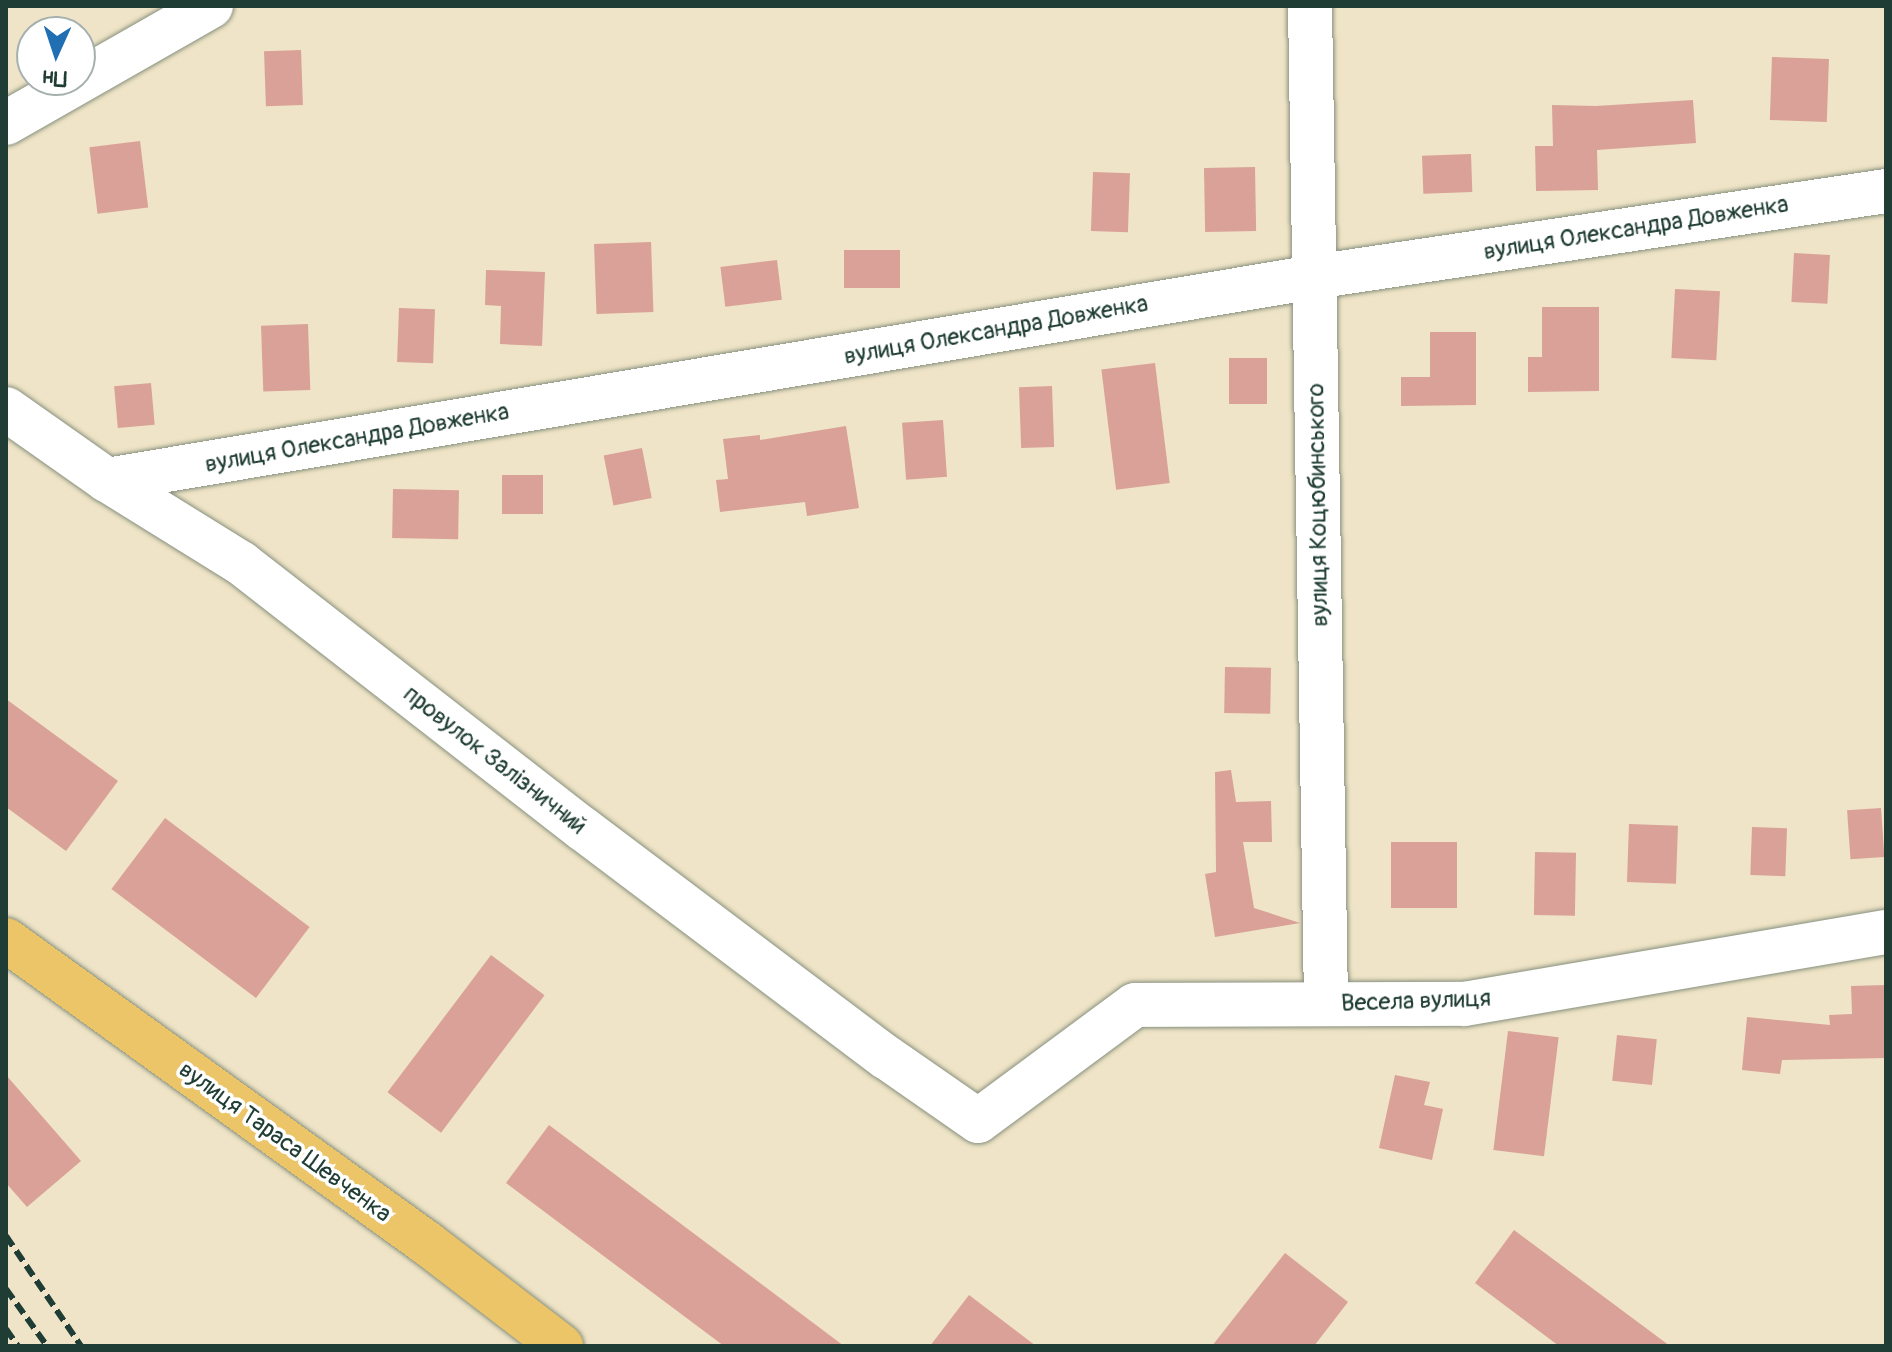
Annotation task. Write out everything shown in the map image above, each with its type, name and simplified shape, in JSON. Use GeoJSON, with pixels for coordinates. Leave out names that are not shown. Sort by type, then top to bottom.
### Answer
{"type":"FeatureCollection","features":[{"type":"Feature","properties":{"kind":"main road","name":"вулиця Тараса Шевченка"},"geometry":{"type":"LineString","coordinates":[[6,940],[428,1244],[561,1346]]}},
{"type":"Feature","properties":{"kind":"street"},"geometry":{"type":"LineString","coordinates":[[6,123],[211,6]]}},
{"type":"Feature","properties":{"kind":"street","name":"вулиця Коцюбинського"},"geometry":{"type":"LineString","coordinates":[[1310,6],[1326,1004]]}},
{"type":"Feature","properties":{"kind":"street","name":"вулиця Олександра Довженка"},"geometry":{"type":"LineString","coordinates":[[107,480],[1314,277],[1886,191]]}},
{"type":"Feature","properties":{"kind":"street","name":"провулок Залізничний"},"geometry":{"type":"LineString","coordinates":[[6,409],[107,480],[241,563],[596,838],[886,1057],[978,1121]]}},
{"type":"Feature","properties":{"kind":"street","name":"Весела вулиця"},"geometry":{"type":"LineString","coordinates":[[978,1121],[1135,1005],[1464,1004],[1886,932]]}},
{"type":"Feature","properties":{"kind":"building"},"geometry":{"type":"Polygon","coordinates":[[[301,50],[303,105],[266,106],[264,51],[301,50]]]}},
{"type":"Feature","properties":{"kind":"building"},"geometry":{"type":"Polygon","coordinates":[[[1772,57],[1829,59],[1827,122],[1770,120],[1772,57]]]}},
{"type":"Feature","properties":{"kind":"building"},"geometry":{"type":"Polygon","coordinates":[[[1693,100],[1696,143],[1597,150],[1598,190],[1536,191],[1535,146],[1553,146],[1552,105],[1596,106],[1693,100]]]}},
{"type":"Feature","properties":{"kind":"building"},"geometry":{"type":"Polygon","coordinates":[[[140,141],[148,208],[98,214],[89,147],[140,141]]]}},
{"type":"Feature","properties":{"kind":"building"},"geometry":{"type":"Polygon","coordinates":[[[1471,154],[1472,192],[1423,194],[1422,156],[1471,154]]]}},
{"type":"Feature","properties":{"kind":"building"},"geometry":{"type":"Polygon","coordinates":[[[1255,167],[1256,231],[1205,232],[1204,168],[1255,167]]]}},
{"type":"Feature","properties":{"kind":"building"},"geometry":{"type":"Polygon","coordinates":[[[1093,172],[1130,173],[1128,232],[1091,231],[1093,172]]]}},
{"type":"Feature","properties":{"kind":"building"},"geometry":{"type":"Polygon","coordinates":[[[651,242],[653,312],[596,314],[594,244],[651,242]]]}},
{"type":"Feature","properties":{"kind":"building"},"geometry":{"type":"Polygon","coordinates":[[[844,250],[900,250],[900,288],[844,288],[844,250]]]}},
{"type":"Feature","properties":{"kind":"building"},"geometry":{"type":"Polygon","coordinates":[[[1794,253],[1830,255],[1827,304],[1791,302],[1794,253]]]}},
{"type":"Feature","properties":{"kind":"building"},"geometry":{"type":"Polygon","coordinates":[[[777,260],[782,300],[725,307],[720,267],[777,260]]]}},
{"type":"Feature","properties":{"kind":"building"},"geometry":{"type":"Polygon","coordinates":[[[486,270],[545,272],[542,346],[500,344],[501,306],[485,305],[486,270]]]}},
{"type":"Feature","properties":{"kind":"building"},"geometry":{"type":"Polygon","coordinates":[[[1675,289],[1720,291],[1716,360],[1671,358],[1675,289]]]}},
{"type":"Feature","properties":{"kind":"building"},"geometry":{"type":"Polygon","coordinates":[[[1542,307],[1599,307],[1599,391],[1528,392],[1528,357],[1542,357],[1542,307]]]}},
{"type":"Feature","properties":{"kind":"building"},"geometry":{"type":"Polygon","coordinates":[[[399,308],[435,309],[433,363],[397,362],[399,308]]]}},
{"type":"Feature","properties":{"kind":"building"},"geometry":{"type":"Polygon","coordinates":[[[308,324],[310,390],[263,392],[261,326],[308,324]]]}},
{"type":"Feature","properties":{"kind":"building"},"geometry":{"type":"Polygon","coordinates":[[[1430,332],[1476,332],[1476,405],[1401,406],[1401,377],[1430,377],[1430,332]]]}},
{"type":"Feature","properties":{"kind":"building"},"geometry":{"type":"Polygon","coordinates":[[[1229,358],[1267,358],[1267,404],[1229,404],[1229,358]]]}},
{"type":"Feature","properties":{"kind":"building"},"geometry":{"type":"Polygon","coordinates":[[[1155,363],[1170,483],[1116,490],[1101,370],[1155,363]]]}},
{"type":"Feature","properties":{"kind":"building"},"geometry":{"type":"Polygon","coordinates":[[[151,383],[155,425],[118,428],[114,386],[151,383]]]}},
{"type":"Feature","properties":{"kind":"building"},"geometry":{"type":"Polygon","coordinates":[[[1052,386],[1054,447],[1021,448],[1019,387],[1052,386]]]}},
{"type":"Feature","properties":{"kind":"building"},"geometry":{"type":"Polygon","coordinates":[[[943,420],[947,477],[906,480],[902,423],[943,420]]]}},
{"type":"Feature","properties":{"kind":"building"},"geometry":{"type":"Polygon","coordinates":[[[846,426],[859,508],[807,516],[805,502],[720,512],[716,480],[728,479],[723,439],[760,435],[760,440],[846,426]]]}},
{"type":"Feature","properties":{"kind":"building"},"geometry":{"type":"Polygon","coordinates":[[[642,448],[652,498],[613,506],[604,455],[642,448]]]}},
{"type":"Feature","properties":{"kind":"building"},"geometry":{"type":"Polygon","coordinates":[[[502,475],[543,475],[543,514],[502,514],[502,475]]]}},
{"type":"Feature","properties":{"kind":"building"},"geometry":{"type":"Polygon","coordinates":[[[393,489],[459,490],[458,539],[392,538],[393,489]]]}},
{"type":"Feature","properties":{"kind":"building"},"geometry":{"type":"Polygon","coordinates":[[[1225,667],[1271,668],[1270,714],[1224,713],[1225,667]]]}},
{"type":"Feature","properties":{"kind":"building"},"geometry":{"type":"Polygon","coordinates":[[[6,699],[118,781],[66,851],[6,807],[6,699]]]}},
{"type":"Feature","properties":{"kind":"building"},"geometry":{"type":"Polygon","coordinates":[[[1231,770],[1236,802],[1271,801],[1272,842],[1243,842],[1254,908],[1300,923],[1215,937],[1205,874],[1216,872],[1215,772],[1231,770]]]}},
{"type":"Feature","properties":{"kind":"building"},"geometry":{"type":"Polygon","coordinates":[[[1881,808],[1884,857],[1851,859],[1847,810],[1881,808]]]}},
{"type":"Feature","properties":{"kind":"building"},"geometry":{"type":"Polygon","coordinates":[[[165,818],[310,927],[256,998],[111,889],[165,818]]]}},
{"type":"Feature","properties":{"kind":"building"},"geometry":{"type":"Polygon","coordinates":[[[1629,824],[1678,826],[1676,884],[1627,882],[1629,824]]]}},
{"type":"Feature","properties":{"kind":"building"},"geometry":{"type":"Polygon","coordinates":[[[1752,827],[1787,828],[1785,876],[1750,875],[1752,827]]]}},
{"type":"Feature","properties":{"kind":"building"},"geometry":{"type":"Polygon","coordinates":[[[1391,842],[1457,842],[1457,908],[1391,908],[1391,842]]]}},
{"type":"Feature","properties":{"kind":"building"},"geometry":{"type":"Polygon","coordinates":[[[1535,852],[1576,853],[1575,916],[1534,915],[1535,852]]]}},
{"type":"Feature","properties":{"kind":"building"},"geometry":{"type":"Polygon","coordinates":[[[491,955],[545,995],[441,1133],[387,1092],[491,955]]]}},
{"type":"Feature","properties":{"kind":"building"},"geometry":{"type":"Polygon","coordinates":[[[1886,985],[1886,1058],[1782,1060],[1780,1074],[1742,1070],[1747,1017],[1830,1025],[1829,1015],[1852,1014],[1851,986],[1886,985]]]}},
{"type":"Feature","properties":{"kind":"building"},"geometry":{"type":"Polygon","coordinates":[[[1508,1031],[1559,1037],[1544,1156],[1493,1150],[1508,1031]]]}},
{"type":"Feature","properties":{"kind":"building"},"geometry":{"type":"Polygon","coordinates":[[[1617,1035],[1657,1039],[1652,1085],[1612,1081],[1617,1035]]]}},
{"type":"Feature","properties":{"kind":"building"},"geometry":{"type":"Polygon","coordinates":[[[6,1075],[81,1161],[27,1207],[6,1183],[6,1075]]]}},
{"type":"Feature","properties":{"kind":"building"},"geometry":{"type":"Polygon","coordinates":[[[1395,1075],[1430,1082],[1424,1105],[1443,1109],[1432,1160],[1379,1148],[1395,1075]]]}},
{"type":"Feature","properties":{"kind":"building"},"geometry":{"type":"Polygon","coordinates":[[[549,1125],[844,1346],[724,1346],[506,1183],[549,1125]]]}},
{"type":"Feature","properties":{"kind":"building"},"geometry":{"type":"Polygon","coordinates":[[[1514,1230],[1670,1346],[1559,1346],[1475,1283],[1514,1230]]]}},
{"type":"Feature","properties":{"kind":"building"},"geometry":{"type":"Polygon","coordinates":[[[1285,1253],[1348,1302],[1314,1346],[1212,1346],[1285,1253]]]}},
{"type":"Feature","properties":{"kind":"building"},"geometry":{"type":"Polygon","coordinates":[[[969,1295],[1036,1346],[930,1346],[969,1295]]]}},
{"type":"Feature","properties":{"kind":"railway"},"geometry":{"type":"LineString","coordinates":[[6,1236],[81,1346]]}},
{"type":"Feature","properties":{"kind":"railway"},"geometry":{"type":"LineString","coordinates":[[6,1289],[47,1346]]}},
{"type":"Feature","properties":{"kind":"railway"},"geometry":{"type":"LineString","coordinates":[[6,1329],[18,1346]]}}]}
